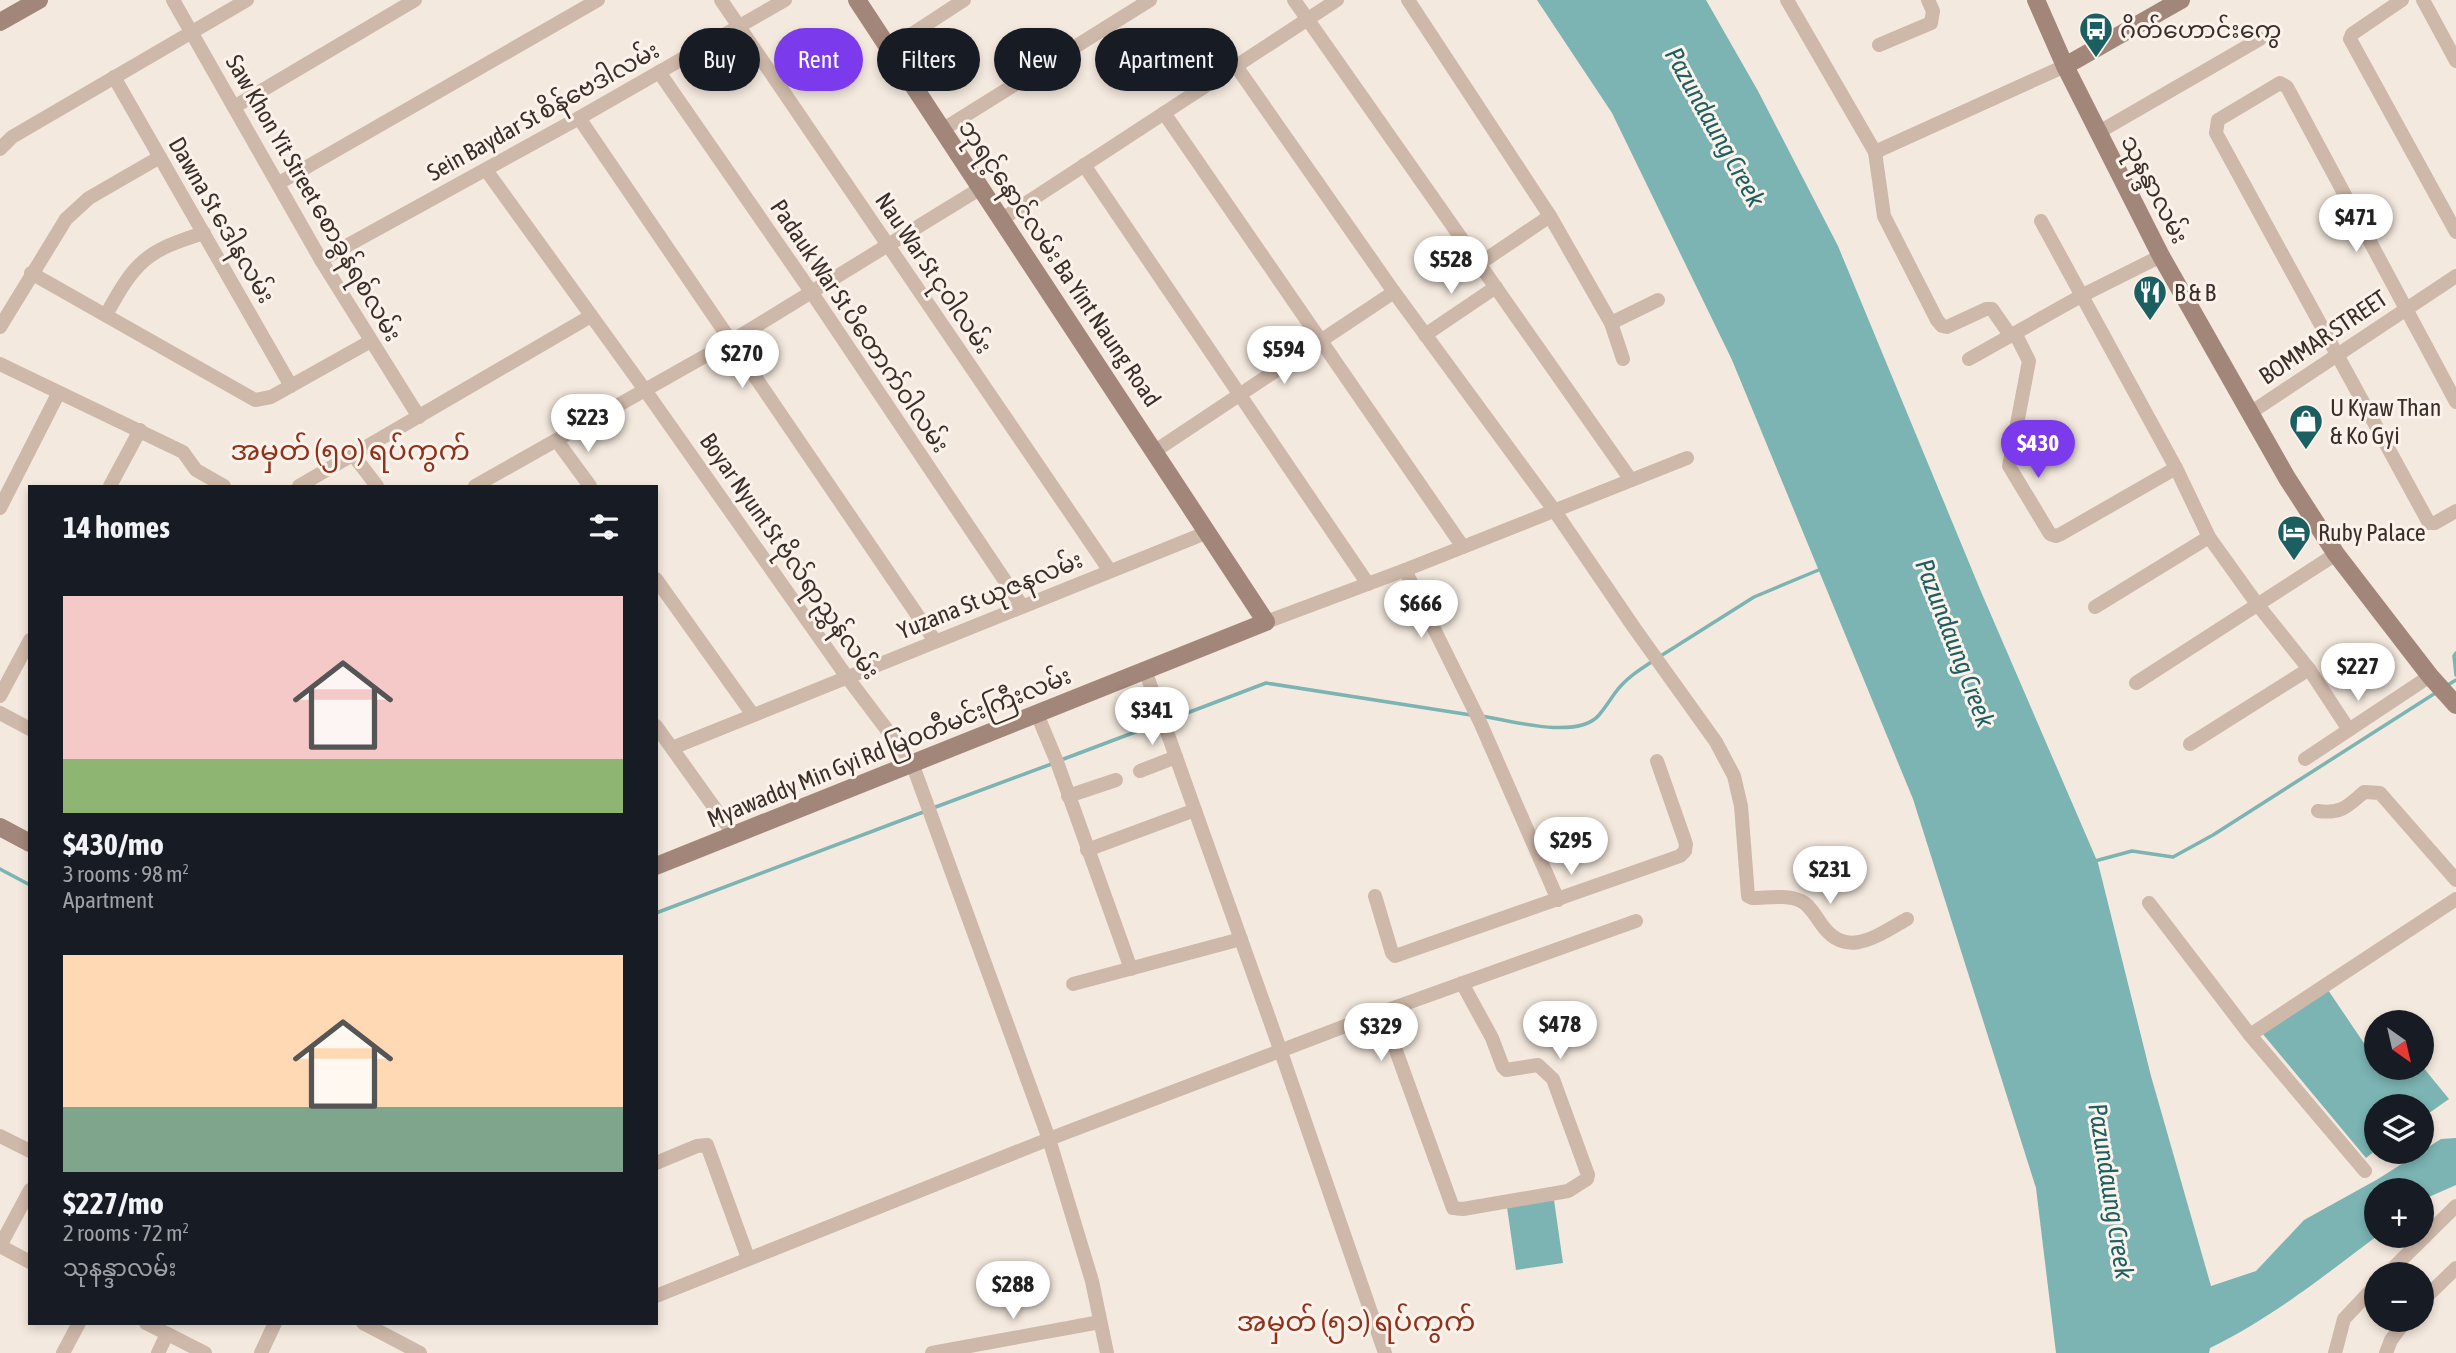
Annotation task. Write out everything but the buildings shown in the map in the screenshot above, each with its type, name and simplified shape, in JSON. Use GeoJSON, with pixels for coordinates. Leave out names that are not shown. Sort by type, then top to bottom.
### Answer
{"type":"FeatureCollection","features":[{"type":"Feature","properties":{"kind":"main road"},"geometry":{"type":"LineString","coordinates":[[0,22],[39,0]]}},
{"type":"Feature","properties":{"kind":"main road","name":"ဘုရင့်နောင်လမ်း Ba Yint Naung Road"},"geometry":{"type":"LineString","coordinates":[[857,0],[877,31]]}},
{"type":"Feature","properties":{"kind":"main road","name":"သုနန္ဒာလမ်း"},"geometry":{"type":"LineString","coordinates":[[2036,0],[2065,66],[2161,256],[2287,478],[2336,554],[2430,676],[2456,705]]}},
{"type":"Feature","properties":{"kind":"main road"},"geometry":{"type":"LineString","coordinates":[[2065,66],[2181,0]]}},
{"type":"Feature","properties":{"kind":"main road","name":"ဘုရင့်နောင်လမ်း Ba Yint Naung Road"},"geometry":{"type":"LineString","coordinates":[[917,91],[1266,622]]}},
{"type":"Feature","properties":{"kind":"main road","name":"Myawaddy Min Gyi Rd မြဝတီမင်းကြီးလမ်း"},"geometry":{"type":"LineString","coordinates":[[658,865],[1266,622]]}},
{"type":"Feature","properties":{"kind":"main road"},"geometry":{"type":"LineString","coordinates":[[0,827],[28,840]]}},
{"type":"Feature","properties":{"kind":"street","name":"Saw Khon Yit Street စောခွန်ရစ်လမ်း"},"geometry":{"type":"LineString","coordinates":[[173,0],[321,260],[419,417]]}},
{"type":"Feature","properties":{"kind":"street"},"geometry":{"type":"LineString","coordinates":[[0,149],[12,137],[247,0]]}},
{"type":"Feature","properties":{"kind":"street"},"geometry":{"type":"LineString","coordinates":[[234,107],[415,0]]}},
{"type":"Feature","properties":{"kind":"street"},"geometry":{"type":"LineString","coordinates":[[279,183],[598,0]]}},
{"type":"Feature","properties":{"kind":"street","name":"Nau War St ငုဝါလမ်း"},"geometry":{"type":"LineString","coordinates":[[721,0],[1110,571]]}},
{"type":"Feature","properties":{"kind":"street","name":"Sein Baydar St စိန်ဗေဒါလမ်း"},"geometry":{"type":"LineString","coordinates":[[321,260],[579,118],[785,0]]}},
{"type":"Feature","properties":{"kind":"street"},"geometry":{"type":"LineString","coordinates":[[921,28],[964,0]]}},
{"type":"Feature","properties":{"kind":"street"},"geometry":{"type":"LineString","coordinates":[[943,130],[1150,0]]}},
{"type":"Feature","properties":{"kind":"street"},"geometry":{"type":"LineString","coordinates":[[1294,0],[1631,480]]}},
{"type":"Feature","properties":{"kind":"street"},"geometry":{"type":"LineString","coordinates":[[1238,65],[1337,0]]}},
{"type":"Feature","properties":{"kind":"street"},"geometry":{"type":"LineString","coordinates":[[1408,0],[1550,216],[1611,323],[1623,359]]}},
{"type":"Feature","properties":{"kind":"street"},"geometry":{"type":"LineString","coordinates":[[1787,0],[1875,152],[1884,216],[1940,323],[1944,327],[1951,326],[1981,311],[1992,309],[2029,361],[2009,466],[2050,534],[2062,534],[2176,468]]}},
{"type":"Feature","properties":{"kind":"street"},"geometry":{"type":"LineString","coordinates":[[1879,45],[1931,23],[1933,11],[1928,0]]}},
{"type":"Feature","properties":{"kind":"street"},"geometry":{"type":"LineString","coordinates":[[2402,0],[2353,34],[2350,40],[2456,232]]}},
{"type":"Feature","properties":{"kind":"street"},"geometry":{"type":"LineString","coordinates":[[2423,0],[2456,61]]}},
{"type":"Feature","properties":{"kind":"street"},"geometry":{"type":"LineString","coordinates":[[2099,132],[2260,39]]}},
{"type":"Feature","properties":{"kind":"street"},"geometry":{"type":"LineString","coordinates":[[1875,152],[2065,66]]}},
{"type":"Feature","properties":{"kind":"street"},"geometry":{"type":"LineString","coordinates":[[1238,69],[1394,292],[1554,510],[1634,629],[1716,742],[1734,776],[1741,806],[1748,896],[1800,900],[1830,936],[1840,943],[1847,944],[1879,935],[1907,919]]}},
{"type":"Feature","properties":{"kind":"street","name":"Padauk War St ပိတောက်ဝါလမ်း"},"geometry":{"type":"LineString","coordinates":[[659,72],[812,293],[1022,607]]}},
{"type":"Feature","properties":{"kind":"street","name":"Dawna St ဒေါနလမ်း"},"geometry":{"type":"LineString","coordinates":[[114,77],[291,386]]}},
{"type":"Feature","properties":{"kind":"street"},"geometry":{"type":"LineString","coordinates":[[2456,402],[2287,86],[2280,83],[2218,120],[2216,133],[2429,523],[2435,523],[2456,511]]}},
{"type":"Feature","properties":{"kind":"street"},"geometry":{"type":"LineString","coordinates":[[1002,219],[1198,91]]}},
{"type":"Feature","properties":{"kind":"street"},"geometry":{"type":"LineString","coordinates":[[1164,113],[1463,547]]}},
{"type":"Feature","properties":{"kind":"street"},"geometry":{"type":"LineString","coordinates":[[579,118],[935,641]]}},
{"type":"Feature","properties":{"kind":"street"},"geometry":{"type":"LineString","coordinates":[[0,327],[66,219],[89,198],[160,157]]}},
{"type":"Feature","properties":{"kind":"street"},"geometry":{"type":"LineString","coordinates":[[1084,165],[1368,584]]}},
{"type":"Feature","properties":{"kind":"street","name":"Boyar Nyunt St ဗိုလ်ရာညွှန်လမ်း"},"geometry":{"type":"LineString","coordinates":[[486,170],[847,677],[912,764],[1049,1139],[1092,1281],[1107,1353]]}},
{"type":"Feature","properties":{"kind":"street"},"geometry":{"type":"LineString","coordinates":[[482,485],[730,342],[981,188]]}},
{"type":"Feature","properties":{"kind":"street"},"geometry":{"type":"LineString","coordinates":[[1479,264],[1550,216]]}},
{"type":"Feature","properties":{"kind":"street"},"geometry":{"type":"LineString","coordinates":[[2041,221],[2176,468],[2209,537],[2257,604],[2309,668],[2349,730]]}},
{"type":"Feature","properties":{"kind":"street"},"geometry":{"type":"LineString","coordinates":[[106,315],[140,262],[169,244],[204,233]]}},
{"type":"Feature","properties":{"kind":"street"},"geometry":{"type":"LineString","coordinates":[[1969,359],[2081,296],[2161,256]]}},
{"type":"Feature","properties":{"kind":"street"},"geometry":{"type":"LineString","coordinates":[[31,273],[255,400],[271,397],[371,341]]}},
{"type":"Feature","properties":{"kind":"street","name":"BOMMAR STREET"},"geometry":{"type":"LineString","coordinates":[[2250,413],[2456,276]]}},
{"type":"Feature","properties":{"kind":"street"},"geometry":{"type":"LineString","coordinates":[[1425,335],[1496,287]]}},
{"type":"Feature","properties":{"kind":"street"},"geometry":{"type":"LineString","coordinates":[[1155,451],[1394,292]]}},
{"type":"Feature","properties":{"kind":"street"},"geometry":{"type":"LineString","coordinates":[[1611,323],[1657,300]]}},
{"type":"Feature","properties":{"kind":"street"},"geometry":{"type":"LineString","coordinates":[[301,485],[591,316]]}},
{"type":"Feature","properties":{"kind":"street"},"geometry":{"type":"LineString","coordinates":[[0,364],[183,452],[196,470],[222,485]]}},
{"type":"Feature","properties":{"kind":"street"},"geometry":{"type":"LineString","coordinates":[[0,508],[58,394]]}},
{"type":"Feature","properties":{"kind":"street"},"geometry":{"type":"LineString","coordinates":[[111,485],[139,430]]}},
{"type":"Feature","properties":{"kind":"street"},"geometry":{"type":"LineString","coordinates":[[557,441],[589,485]]}},
{"type":"Feature","properties":{"kind":"street"},"geometry":{"type":"LineString","coordinates":[[354,456],[376,485]]}},
{"type":"Feature","properties":{"kind":"street","name":"Myawaddy Min Gyi Rd မြဝတီမင်းကြီးလမ်း"},"geometry":{"type":"LineString","coordinates":[[1266,622],[1687,458]]}},
{"type":"Feature","properties":{"kind":"street","name":"Yuzana St ယုဇနလမ်း"},"geometry":{"type":"LineString","coordinates":[[672,748],[1110,571],[1203,525]]}},
{"type":"Feature","properties":{"kind":"street"},"geometry":{"type":"LineString","coordinates":[[2095,607],[2209,537]]}},
{"type":"Feature","properties":{"kind":"street"},"geometry":{"type":"LineString","coordinates":[[2136,683],[2336,554]]}},
{"type":"Feature","properties":{"kind":"street"},"geometry":{"type":"LineString","coordinates":[[1405,570],[1480,722],[1558,900]]}},
{"type":"Feature","properties":{"kind":"street"},"geometry":{"type":"LineString","coordinates":[[658,582],[753,715]]}},
{"type":"Feature","properties":{"kind":"street"},"geometry":{"type":"LineString","coordinates":[[0,696],[28,644]]}},
{"type":"Feature","properties":{"kind":"street"},"geometry":{"type":"LineString","coordinates":[[2190,744],[2309,668]]}},
{"type":"Feature","properties":{"kind":"street"},"geometry":{"type":"LineString","coordinates":[[1145,670],[1385,1353]]}},
{"type":"Feature","properties":{"kind":"street"},"geometry":{"type":"LineString","coordinates":[[2305,759],[2430,676]]}},
{"type":"Feature","properties":{"kind":"street"},"geometry":{"type":"LineString","coordinates":[[0,713],[28,728]]}},
{"type":"Feature","properties":{"kind":"street"},"geometry":{"type":"LineString","coordinates":[[1037,714],[1055,756],[1131,969]]}},
{"type":"Feature","properties":{"kind":"street"},"geometry":{"type":"LineString","coordinates":[[658,729],[734,835]]}},
{"type":"Feature","properties":{"kind":"street"},"geometry":{"type":"LineString","coordinates":[[1140,771],[1176,757]]}},
{"type":"Feature","properties":{"kind":"street"},"geometry":{"type":"LineString","coordinates":[[1375,896],[1395,956],[1680,856],[1685,851],[1686,844],[1657,761]]}},
{"type":"Feature","properties":{"kind":"street"},"geometry":{"type":"LineString","coordinates":[[1068,796],[1116,780]]}},
{"type":"Feature","properties":{"kind":"street"},"geometry":{"type":"LineString","coordinates":[[2318,811],[2333,813],[2344,809],[2364,792],[2380,793],[2456,880]]}},
{"type":"Feature","properties":{"kind":"street"},"geometry":{"type":"LineString","coordinates":[[1087,850],[1195,810]]}},
{"type":"Feature","properties":{"kind":"street"},"geometry":{"type":"LineString","coordinates":[[2250,1035],[2456,899]]}},
{"type":"Feature","properties":{"kind":"street"},"geometry":{"type":"LineString","coordinates":[[2149,903],[2250,1035],[2365,1171]]}},
{"type":"Feature","properties":{"kind":"street"},"geometry":{"type":"LineString","coordinates":[[658,1295],[1280,1049],[1636,921]]}},
{"type":"Feature","properties":{"kind":"street"},"geometry":{"type":"LineString","coordinates":[[1073,984],[1241,939]]}},
{"type":"Feature","properties":{"kind":"street"},"geometry":{"type":"LineString","coordinates":[[1382,1012],[1452,1208],[1463,1209],[1568,1191],[1587,1179],[1588,1175],[1553,1079],[1538,1065],[1515,1070],[1506,1070],[1503,1067],[1492,1038],[1462,983]]}},
{"type":"Feature","properties":{"kind":"street"},"geometry":{"type":"LineString","coordinates":[[0,1136],[28,1151]]}},
{"type":"Feature","properties":{"kind":"street"},"geometry":{"type":"LineString","coordinates":[[658,1162],[697,1146],[707,1145],[748,1258]]}},
{"type":"Feature","properties":{"kind":"street"},"geometry":{"type":"LineString","coordinates":[[28,1194],[0,1246],[28,1261]]}},
{"type":"Feature","properties":{"kind":"street"},"geometry":{"type":"LineString","coordinates":[[2400,1262],[2456,1206]]}},
{"type":"Feature","properties":{"kind":"street"},"geometry":{"type":"LineString","coordinates":[[2434,1289],[2456,1268]]}},
{"type":"Feature","properties":{"kind":"street"},"geometry":{"type":"LineString","coordinates":[[2335,1353],[2344,1319],[2364,1298]]}},
{"type":"Feature","properties":{"kind":"street"},"geometry":{"type":"LineString","coordinates":[[932,1353],[1100,1322]]}},
{"type":"Feature","properties":{"kind":"street"},"geometry":{"type":"LineString","coordinates":[[63,1353],[78,1325]]}},
{"type":"Feature","properties":{"kind":"street"},"geometry":{"type":"LineString","coordinates":[[150,1325],[205,1353]]}},
{"type":"Feature","properties":{"kind":"street"},"geometry":{"type":"LineString","coordinates":[[261,1353],[274,1325]]}},
{"type":"Feature","properties":{"kind":"street"},"geometry":{"type":"LineString","coordinates":[[367,1325],[421,1353]]}},
{"type":"Feature","properties":{"kind":"street"},"geometry":{"type":"LineString","coordinates":[[2386,1353],[2397,1332]]}},
{"type":"Feature","properties":{"kind":"street"},"geometry":{"type":"LineString","coordinates":[[158,1353],[167,1334]]}},
{"type":"Feature","properties":{"kind":"water","name":"Pazundaung Creek"},"geometry":{"type":"Polygon","coordinates":[[[1537,0],[1706,0],[1758,91],[1838,246],[1982,594],[2098,863],[2151,1076],[2211,1286],[2256,1271],[2304,1220],[2364,1187],[2364,1246],[2276,1310],[2210,1348],[2209,1353],[2056,1353],[2036,1188],[1913,799],[1732,360],[1612,113],[1537,0]]]}},
{"type":"Feature","properties":{"kind":"water"},"geometry":{"type":"Polygon","coordinates":[[[2328,990],[2364,1043],[2364,1080],[2433,1080],[2449,1099],[2434,1110],[2434,1094],[2364,1094],[2364,1156],[2262,1033],[2328,990]]]}},
{"type":"Feature","properties":{"kind":"water"},"geometry":{"type":"Polygon","coordinates":[[[2456,1138],[2456,1185],[2434,1195],[2434,1178],[2380,1178],[2402,1164],[2434,1164],[2434,1143],[2441,1139],[2456,1138]]]}},
{"type":"Feature","properties":{"kind":"water"},"geometry":{"type":"Polygon","coordinates":[[[1554,1200],[1563,1263],[1516,1270],[1507,1207],[1554,1200]]]}},
{"type":"Feature","properties":{"kind":"waterway"},"geometry":{"type":"LineString","coordinates":[[1659,657],[1754,597],[1821,569]]}},
{"type":"Feature","properties":{"kind":"waterway"},"geometry":{"type":"LineString","coordinates":[[2456,653],[2456,675]]}},
{"type":"Feature","properties":{"kind":"waterway"},"geometry":{"type":"LineString","coordinates":[[1482,716],[1560,728],[1589,722],[1599,715],[1623,683],[1653,661]]}},
{"type":"Feature","properties":{"kind":"waterway"},"geometry":{"type":"LineString","coordinates":[[2446,686],[2456,680]]}},
{"type":"Feature","properties":{"kind":"waterway"},"geometry":{"type":"LineString","coordinates":[[1166,721],[1266,683],[1471,715]]}},
{"type":"Feature","properties":{"kind":"waterway"},"geometry":{"type":"LineString","coordinates":[[2095,861],[2132,851],[2173,857],[2213,835],[2437,692]]}},
{"type":"Feature","properties":{"kind":"waterway"},"geometry":{"type":"LineString","coordinates":[[1061,760],[1159,723]]}},
{"type":"Feature","properties":{"kind":"waterway"},"geometry":{"type":"LineString","coordinates":[[933,808],[1054,763]]}},
{"type":"Feature","properties":{"kind":"waterway"},"geometry":{"type":"LineString","coordinates":[[658,912],[926,811]]}},
{"type":"Feature","properties":{"kind":"waterway"},"geometry":{"type":"LineString","coordinates":[[0,869],[28,884]]}},
{"type":"Feature","properties":{"kind":"place","name":"ဂိတ်ဟောင်းကွေ"},"geometry":{"type":"Point","coordinates":[2096,59]}},
{"type":"Feature","properties":{"kind":"place","name":"B & B"},"geometry":{"type":"Point","coordinates":[2150,322]}},
{"type":"Feature","properties":{"kind":"place","name":"U Kyaw Than & Ko Gyi"},"geometry":{"type":"Point","coordinates":[2306,451]}},
{"type":"Feature","properties":{"kind":"place","name":"Ruby Palace"},"geometry":{"type":"Point","coordinates":[2294,562]}},
{"type":"Feature","properties":{"kind":"district","name":"အမှတ် (၅၀) ရပ်ကွက်"},"geometry":{"type":"Point","coordinates":[350,450]}},
{"type":"Feature","properties":{"kind":"district","name":"အမှတ် (၅၁) ရပ်ကွက်"},"geometry":{"type":"Point","coordinates":[1356,1321]}}]}
